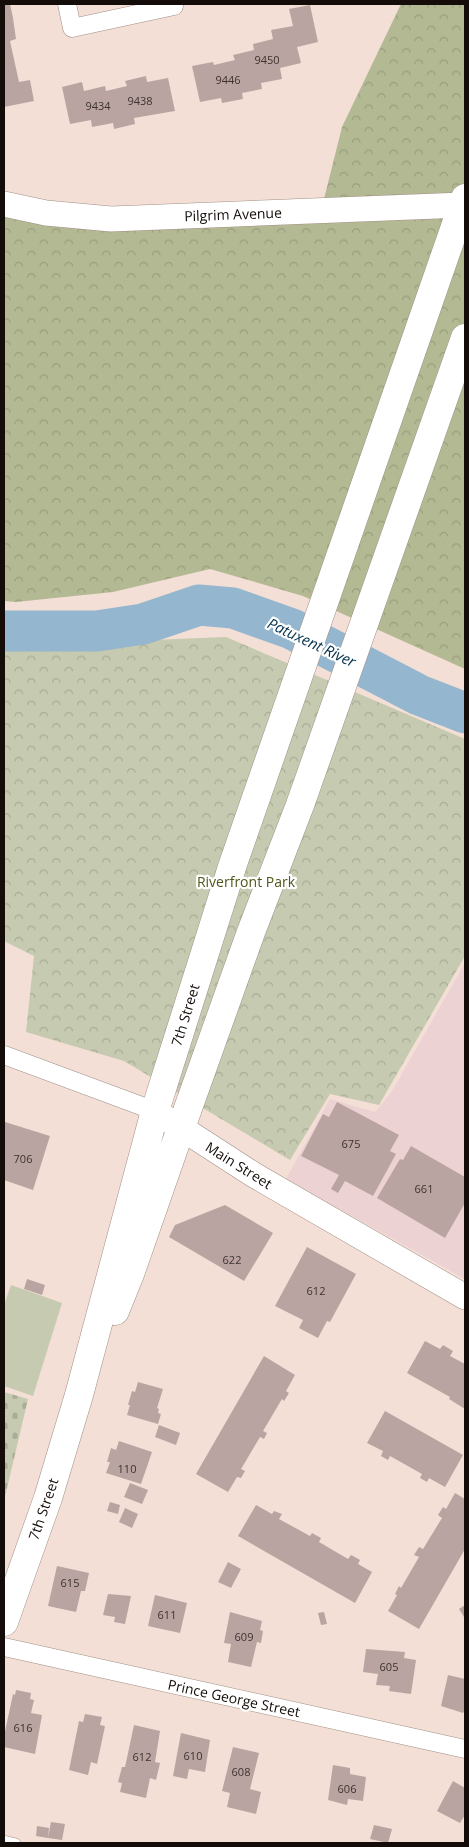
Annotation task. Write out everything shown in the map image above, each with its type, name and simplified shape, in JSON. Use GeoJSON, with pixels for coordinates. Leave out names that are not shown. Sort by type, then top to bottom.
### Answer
{"type":"FeatureCollection","features":[{"type":"Feature","properties":{"kind":"main road","name":"7th Street"},"geometry":{"type":"LineString","coordinates":[[4,1619],[48,1498],[79,1395],[155,1111],[233,864],[464,203]]}},
{"type":"Feature","properties":{"kind":"main road","name":"7th Street"},"geometry":{"type":"LineString","coordinates":[[79,1395],[130,1274],[252,932],[300,805],[465,338]]}},
{"type":"Feature","properties":{"kind":"street"},"geometry":{"type":"LineString","coordinates":[[67,4],[72,28],[174,6],[173,4]]}},
{"type":"Feature","properties":{"kind":"street","name":"Pilgrim Avenue"},"geometry":{"type":"LineString","coordinates":[[4,204],[46,213],[110,219],[464,203]]}},
{"type":"Feature","properties":{"kind":"street","name":"Main Street"},"geometry":{"type":"LineString","coordinates":[[4,1055],[155,1111],[254,1175],[465,1297]]}},
{"type":"Feature","properties":{"kind":"street","name":"Prince George Street"},"geometry":{"type":"LineString","coordinates":[[4,1647],[465,1749]]}},
{"type":"Feature","properties":{"kind":"lane"},"geometry":{"type":"LineString","coordinates":[[4,1840],[16,1843]]}},
{"type":"Feature","properties":{"kind":"shaded area"},"geometry":{"type":"Polygon","coordinates":[[[465,963],[465,1279],[286,1179],[330,1099],[375,1112],[391,1093],[465,963]]]}},
{"type":"Feature","properties":{"kind":"green space"},"geometry":{"type":"Polygon","coordinates":[[[401,4],[465,4],[465,669],[303,596],[210,569],[113,592],[16,602],[4,601],[4,204],[46,213],[321,211],[342,127],[401,4]]]}},
{"type":"Feature","properties":{"kind":"green space","name":"Riverfront Park"},"geometry":{"type":"Polygon","coordinates":[[[226,637],[465,739],[465,956],[379,1105],[330,1094],[290,1160],[124,1061],[26,1032],[34,956],[4,941],[4,646],[226,637]]]}},
{"type":"Feature","properties":{"kind":"green space"},"geometry":{"type":"Polygon","coordinates":[[[11,1285],[62,1303],[33,1396],[4,1386],[4,1305],[11,1285]]]}},
{"type":"Feature","properties":{"kind":"green space"},"geometry":{"type":"Polygon","coordinates":[[[4,1392],[28,1399],[4,1501],[4,1392]]]}},
{"type":"Feature","properties":{"kind":"building"},"geometry":{"type":"Polygon","coordinates":[[[4,4],[10,4],[13,18],[16,39],[10,41],[19,82],[30,80],[34,101],[4,107],[4,4]]]}},
{"type":"Feature","properties":{"kind":"building"},"geometry":{"type":"Polygon","coordinates":[[[310,5],[318,42],[297,47],[301,63],[280,68],[282,79],[261,83],[262,89],[242,93],[243,99],[222,103],[221,98],[200,102],[192,66],[213,62],[214,65],[235,60],[233,55],[254,50],[253,44],[273,39],[271,30],[293,26],[289,9],[310,5]]]}},
{"type":"Feature","properties":{"kind":"building"},"geometry":{"type":"Polygon","coordinates":[[[146,76],[147,82],[168,78],[175,111],[134,118],[135,124],[114,129],[113,123],[92,127],[91,120],[70,124],[62,87],[82,82],[84,91],[105,86],[106,91],[127,86],[125,81],[146,76]]]}},
{"type":"Feature","properties":{"kind":"building"},"geometry":{"type":"Polygon","coordinates":[[[337,1102],[399,1135],[390,1151],[396,1154],[373,1196],[345,1181],[338,1193],[331,1189],[339,1175],[301,1156],[323,1114],[329,1117],[337,1102]]]}},
{"type":"Feature","properties":{"kind":"building"},"geometry":{"type":"Polygon","coordinates":[[[5,1122],[50,1136],[33,1190],[4,1180],[5,1122]]]}},
{"type":"Feature","properties":{"kind":"building"},"geometry":{"type":"Polygon","coordinates":[[[411,1146],[465,1177],[465,1203],[445,1238],[377,1198],[400,1159],[403,1160],[411,1146]]]}},
{"type":"Feature","properties":{"kind":"building"},"geometry":{"type":"Polygon","coordinates":[[[225,1205],[273,1233],[244,1281],[169,1237],[175,1225],[225,1205]]]}},
{"type":"Feature","properties":{"kind":"building"},"geometry":{"type":"Polygon","coordinates":[[[307,1247],[356,1274],[330,1322],[327,1321],[318,1338],[299,1328],[303,1320],[275,1306],[307,1247]]]}},
{"type":"Feature","properties":{"kind":"building"},"geometry":{"type":"Polygon","coordinates":[[[27,1279],[45,1285],[42,1295],[24,1289],[27,1279]]]}},
{"type":"Feature","properties":{"kind":"building"},"geometry":{"type":"Polygon","coordinates":[[[425,1341],[440,1349],[443,1345],[453,1351],[450,1356],[465,1364],[465,1409],[449,1399],[450,1397],[407,1373],[425,1341]]]}},
{"type":"Feature","properties":{"kind":"building"},"geometry":{"type":"Polygon","coordinates":[[[264,1356],[295,1375],[286,1391],[289,1393],[284,1401],[282,1399],[263,1431],[267,1433],[264,1439],[260,1437],[241,1469],[245,1471],[241,1478],[237,1477],[228,1492],[196,1474],[264,1356]]]}},
{"type":"Feature","properties":{"kind":"building"},"geometry":{"type":"Polygon","coordinates":[[[138,1382],[163,1389],[157,1408],[159,1409],[158,1413],[161,1414],[158,1424],[127,1415],[132,1391],[135,1392],[138,1382]]]}},
{"type":"Feature","properties":{"kind":"building"},"geometry":{"type":"Polygon","coordinates":[[[385,1411],[463,1455],[445,1487],[429,1478],[427,1482],[420,1478],[422,1474],[390,1456],[388,1460],[381,1456],[383,1451],[367,1443],[385,1411]]]}},
{"type":"Feature","properties":{"kind":"building"},"geometry":{"type":"Polygon","coordinates":[[[159,1425],[180,1433],[176,1445],[155,1437],[159,1425]]]}},
{"type":"Feature","properties":{"kind":"building"},"geometry":{"type":"Polygon","coordinates":[[[119,1441],[152,1452],[141,1484],[106,1473],[110,1462],[107,1462],[111,1448],[116,1450],[119,1441]]]}},
{"type":"Feature","properties":{"kind":"building"},"geometry":{"type":"Polygon","coordinates":[[[130,1483],[148,1490],[142,1504],[124,1497],[130,1483]]]}},
{"type":"Feature","properties":{"kind":"building"},"geometry":{"type":"Polygon","coordinates":[[[455,1493],[465,1499],[465,1549],[419,1629],[388,1611],[397,1595],[395,1594],[399,1586],[401,1588],[419,1557],[414,1555],[419,1547],[423,1549],[442,1518],[438,1515],[443,1507],[446,1509],[455,1493]]]}},
{"type":"Feature","properties":{"kind":"building"},"geometry":{"type":"Polygon","coordinates":[[[110,1502],[120,1505],[118,1514],[107,1511],[110,1502]]]}},
{"type":"Feature","properties":{"kind":"building"},"geometry":{"type":"Polygon","coordinates":[[[256,1505],[272,1514],[274,1511],[282,1514],[279,1519],[310,1536],[312,1533],[321,1538],[319,1542],[348,1559],[351,1555],[360,1560],[358,1564],[372,1572],[355,1603],[238,1536],[256,1505]]]}},
{"type":"Feature","properties":{"kind":"building"},"geometry":{"type":"Polygon","coordinates":[[[125,1508],[138,1514],[132,1528],[119,1522],[125,1508]]]}},
{"type":"Feature","properties":{"kind":"building"},"geometry":{"type":"Polygon","coordinates":[[[228,1562],[241,1569],[231,1588],[218,1582],[228,1562]]]}},
{"type":"Feature","properties":{"kind":"building"},"geometry":{"type":"Polygon","coordinates":[[[57,1566],[89,1573],[85,1591],[81,1591],[76,1612],[48,1606],[57,1566]]]}},
{"type":"Feature","properties":{"kind":"building"},"geometry":{"type":"Polygon","coordinates":[[[108,1594],[131,1596],[125,1624],[114,1622],[115,1617],[103,1615],[108,1594]]]}},
{"type":"Feature","properties":{"kind":"building"},"geometry":{"type":"Polygon","coordinates":[[[155,1595],[187,1603],[180,1633],[148,1626],[155,1595]]]}},
{"type":"Feature","properties":{"kind":"building"},"geometry":{"type":"Polygon","coordinates":[[[465,1605],[465,1616],[464,1617],[459,1609],[465,1605]]]}},
{"type":"Feature","properties":{"kind":"building"},"geometry":{"type":"Polygon","coordinates":[[[230,1612],[262,1621],[260,1630],[263,1631],[261,1643],[257,1642],[251,1667],[228,1662],[231,1644],[224,1643],[230,1612]]]}},
{"type":"Feature","properties":{"kind":"building"},"geometry":{"type":"Polygon","coordinates":[[[324,1612],[327,1624],[321,1625],[318,1613],[324,1612]]]}},
{"type":"Feature","properties":{"kind":"building"},"geometry":{"type":"Polygon","coordinates":[[[366,1649],[405,1652],[404,1658],[416,1660],[411,1694],[389,1691],[390,1686],[376,1685],[378,1674],[363,1672],[366,1649]]]}},
{"type":"Feature","properties":{"kind":"building"},"geometry":{"type":"Polygon","coordinates":[[[448,1675],[465,1679],[465,1710],[463,1713],[441,1706],[448,1675]]]}},
{"type":"Feature","properties":{"kind":"building"},"geometry":{"type":"Polygon","coordinates":[[[16,1690],[31,1693],[30,1699],[34,1700],[31,1713],[42,1715],[35,1754],[4,1747],[4,1736],[13,1694],[15,1695],[16,1690]]]}},
{"type":"Feature","properties":{"kind":"building"},"geometry":{"type":"Polygon","coordinates":[[[85,1714],[102,1717],[100,1725],[105,1726],[97,1764],[91,1762],[88,1775],[69,1770],[79,1721],[83,1722],[85,1714]]]}},
{"type":"Feature","properties":{"kind":"building"},"geometry":{"type":"Polygon","coordinates":[[[134,1725],[160,1731],[155,1762],[160,1763],[156,1780],[150,1778],[146,1798],[120,1792],[122,1783],[118,1782],[122,1767],[125,1767],[134,1725]]]}},
{"type":"Feature","properties":{"kind":"building"},"geometry":{"type":"Polygon","coordinates":[[[181,1733],[210,1740],[205,1772],[189,1769],[187,1779],[173,1776],[181,1733]]]}},
{"type":"Feature","properties":{"kind":"building"},"geometry":{"type":"Polygon","coordinates":[[[233,1747],[259,1753],[250,1789],[261,1792],[256,1814],[227,1807],[230,1793],[222,1791],[233,1747]]]}},
{"type":"Feature","properties":{"kind":"building"},"geometry":{"type":"Polygon","coordinates":[[[333,1765],[350,1768],[350,1774],[366,1777],[363,1801],[348,1799],[347,1805],[328,1800],[333,1765]]]}},
{"type":"Feature","properties":{"kind":"building"},"geometry":{"type":"Polygon","coordinates":[[[453,1781],[465,1788],[465,1815],[460,1823],[437,1811],[453,1781]]]}},
{"type":"Feature","properties":{"kind":"building"},"geometry":{"type":"Polygon","coordinates":[[[51,1822],[65,1824],[62,1840],[48,1838],[51,1822]]]}},
{"type":"Feature","properties":{"kind":"building"},"geometry":{"type":"Polygon","coordinates":[[[374,1825],[392,1829],[388,1843],[370,1839],[374,1825]]]}},
{"type":"Feature","properties":{"kind":"building"},"geometry":{"type":"Polygon","coordinates":[[[37,1826],[49,1828],[48,1838],[36,1836],[37,1826]]]}},
{"type":"Feature","properties":{"kind":"waterway","name":"Patuxent River"},"geometry":{"type":"LineString","coordinates":[[4,631],[97,631],[143,624],[199,605],[233,608],[292,629],[419,695],[465,713]]}}]}
